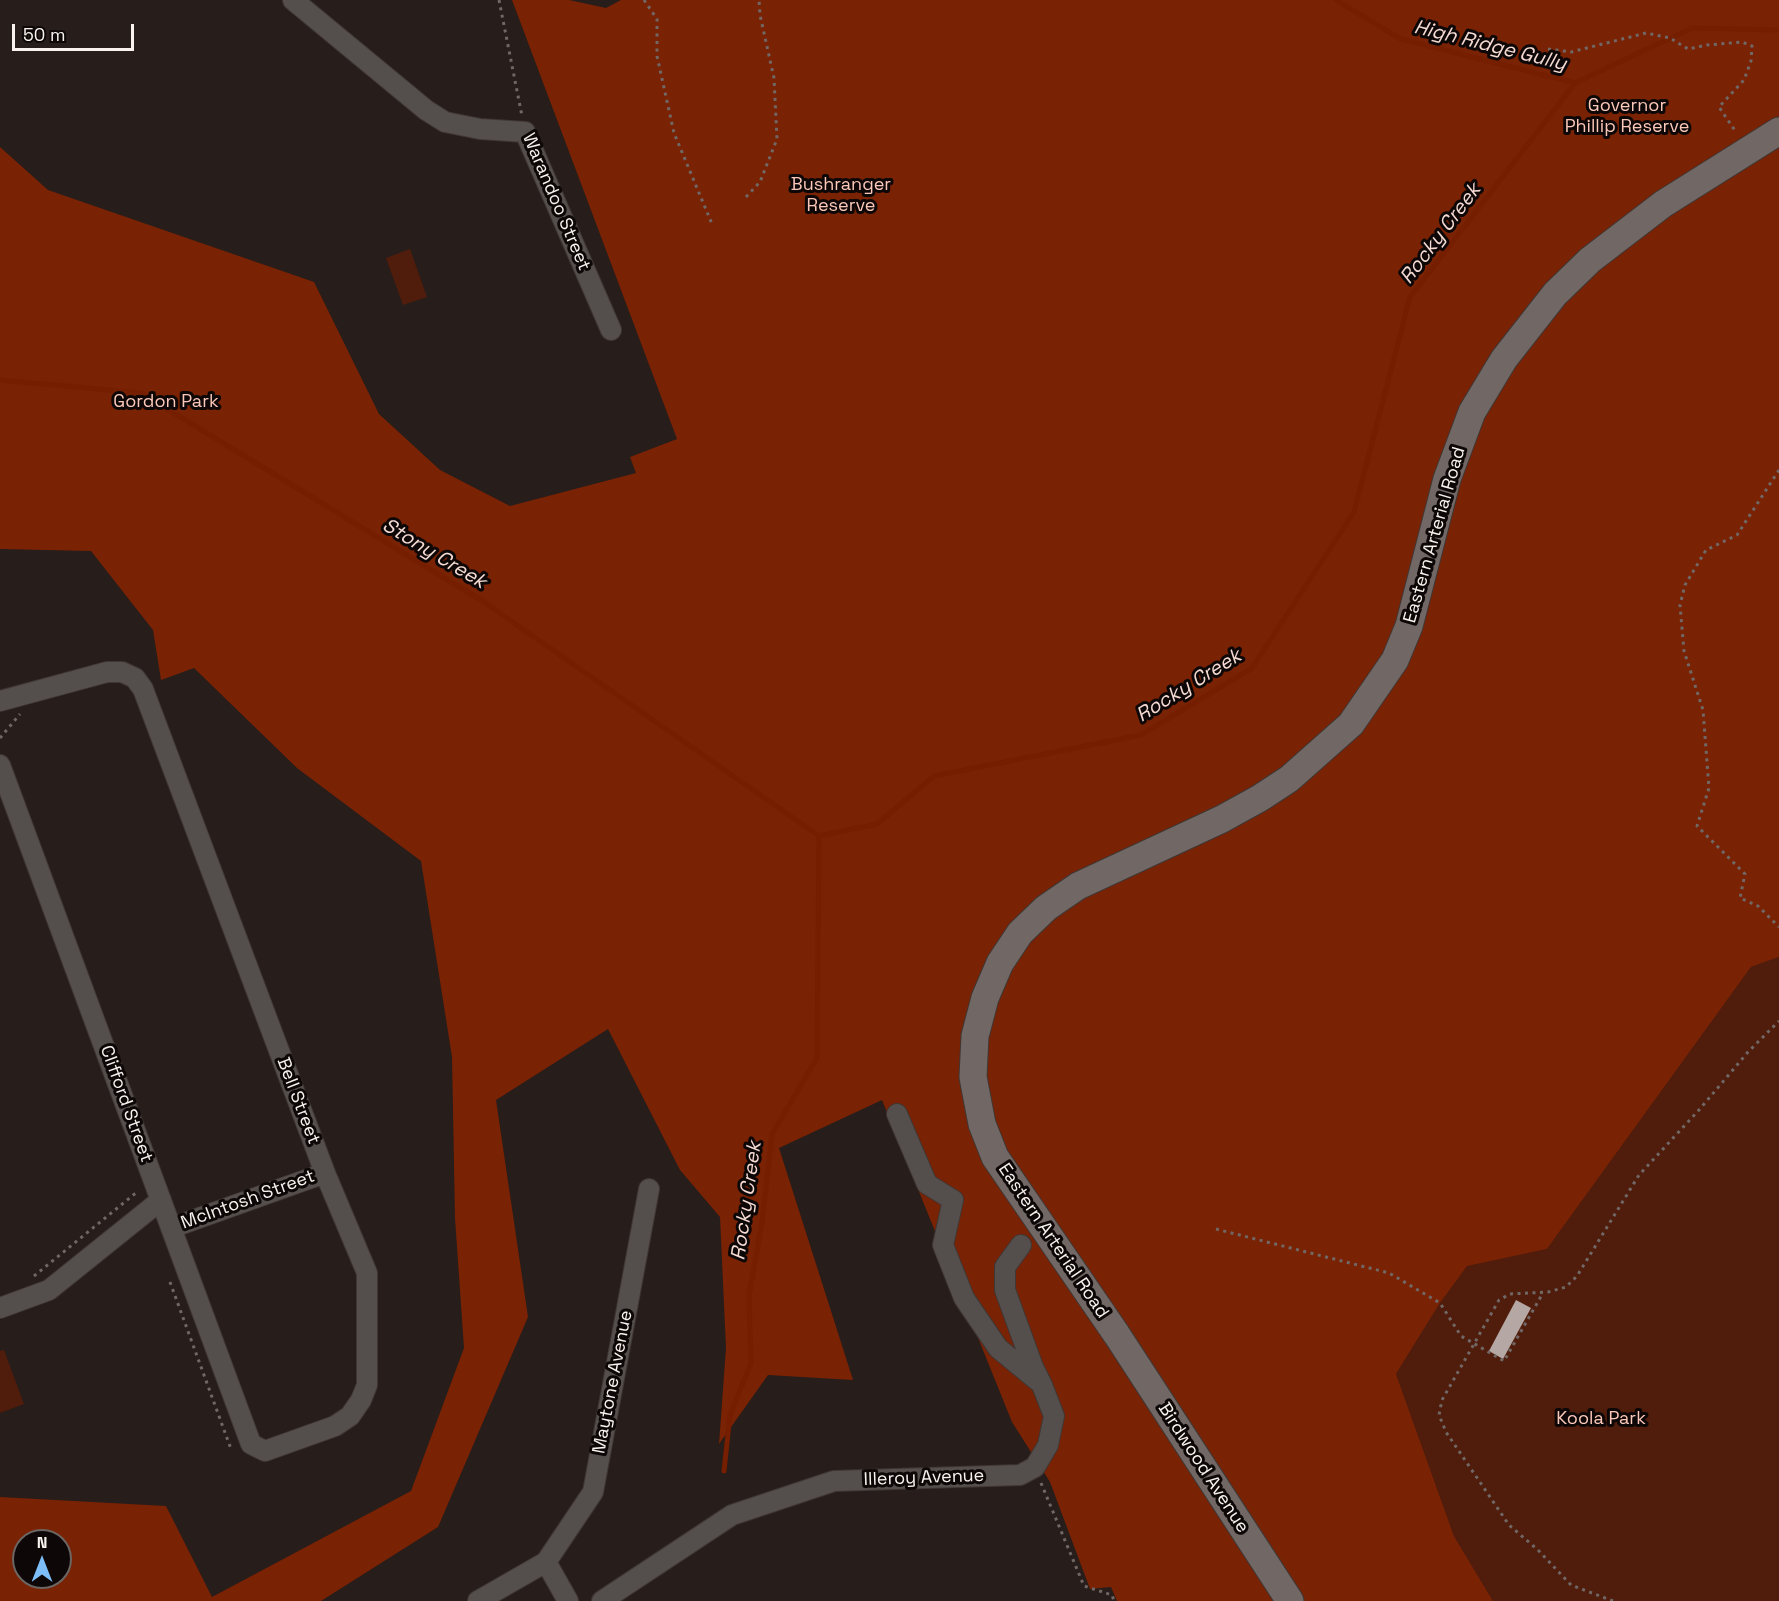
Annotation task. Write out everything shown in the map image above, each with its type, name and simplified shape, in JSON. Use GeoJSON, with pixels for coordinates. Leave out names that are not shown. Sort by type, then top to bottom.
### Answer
{"type":"FeatureCollection","features":[{"type":"Feature","properties":{"kind":"main road","name":"Eastern Arterial Road"},"geometry":{"type":"LineString","coordinates":[[1117,1335],[1029,1232],[985,1165],[969,1127],[960,1077],[962,1035],[973,994],[987,957],[1008,925],[1037,896],[1071,873],[1109,857],[1222,819],[1289,779],[1351,724],[1395,660],[1409,627],[1447,479],[1469,421],[1486,387],[1532,320],[1590,260],[1620,235],[1663,204],[1779,132]]}},
{"type":"Feature","properties":{"kind":"main road","name":"Birdwood Avenue"},"geometry":{"type":"LineString","coordinates":[[1117,1335],[1290,1601]]}},
{"type":"Feature","properties":{"kind":"street"},"geometry":{"type":"LineString","coordinates":[[293,0],[426,110],[445,122],[480,129],[525,132]]}},
{"type":"Feature","properties":{"kind":"street","name":"Warandoo Street"},"geometry":{"type":"LineString","coordinates":[[525,132],[611,330]]}},
{"type":"Feature","properties":{"kind":"street","name":"Bell Street"},"geometry":{"type":"LineString","coordinates":[[0,701],[107,672],[122,672],[135,678],[143,689],[325,1173],[367,1273],[367,1385],[361,1400],[350,1416],[336,1426],[265,1451],[251,1444]]}},
{"type":"Feature","properties":{"kind":"street","name":"Clifford Street"},"geometry":{"type":"LineString","coordinates":[[0,765],[251,1444]]}},
{"type":"Feature","properties":{"kind":"street"},"geometry":{"type":"LineString","coordinates":[[897,1114],[927,1184],[953,1200],[943,1245],[964,1298],[998,1348],[1042,1385]]}},
{"type":"Feature","properties":{"kind":"street","name":"McIntosh Street"},"geometry":{"type":"LineString","coordinates":[[171,1228],[325,1173]]}},
{"type":"Feature","properties":{"kind":"street","name":"Maytone Avenue"},"geometry":{"type":"LineString","coordinates":[[478,1601],[546,1562],[593,1492],[649,1189]]}},
{"type":"Feature","properties":{"kind":"street","name":"McIntosh Street"},"geometry":{"type":"LineString","coordinates":[[0,1308],[50,1290],[161,1200]]}},
{"type":"Feature","properties":{"kind":"street","name":"Illeroy Avenue"},"geometry":{"type":"LineString","coordinates":[[602,1601],[732,1515],[834,1481],[1020,1475],[1035,1467],[1048,1445],[1054,1416],[1033,1367],[1005,1290],[1005,1267],[1021,1245]]}},
{"type":"Feature","properties":{"kind":"street"},"geometry":{"type":"LineString","coordinates":[[546,1562],[568,1601]]}},
{"type":"Feature","properties":{"kind":"path","name":"Warandoo Street"},"geometry":{"type":"LineString","coordinates":[[499,0],[525,132]]}},
{"type":"Feature","properties":{"kind":"path"},"geometry":{"type":"LineString","coordinates":[[644,0],[657,19],[657,56],[674,133],[712,224]]}},
{"type":"Feature","properties":{"kind":"path"},"geometry":{"type":"LineString","coordinates":[[746,197],[760,182],[777,140],[774,78],[760,15],[759,0]]}},
{"type":"Feature","properties":{"kind":"path"},"geometry":{"type":"LineString","coordinates":[[1548,49],[1571,52],[1592,49],[1646,33],[1670,38],[1688,49],[1742,42],[1752,46],[1751,61],[1744,80],[1719,107],[1749,152]]}},
{"type":"Feature","properties":{"kind":"path"},"geometry":{"type":"LineString","coordinates":[[1779,470],[1737,535],[1706,550],[1685,585],[1680,605],[1684,651],[1703,710],[1709,788],[1697,826],[1745,874],[1740,898],[1758,906],[1779,927]]}},
{"type":"Feature","properties":{"kind":"path"},"geometry":{"type":"LineString","coordinates":[[1613,1601],[1571,1585],[1538,1550],[1509,1525],[1446,1432],[1439,1415],[1442,1400],[1499,1300],[1510,1294],[1543,1293],[1566,1287],[1577,1276],[1639,1175],[1700,1110],[1748,1052],[1779,1021]]}},
{"type":"Feature","properties":{"kind":"path"},"geometry":{"type":"LineString","coordinates":[[25,1279],[34,1276],[137,1192]]}},
{"type":"Feature","properties":{"kind":"path"},"geometry":{"type":"LineString","coordinates":[[1216,1229],[1389,1273],[1440,1303],[1461,1336],[1504,1360],[1543,1293]]}},
{"type":"Feature","properties":{"kind":"path"},"geometry":{"type":"LineString","coordinates":[[1038,1475],[1084,1586],[1112,1595],[1114,1601]]}},
{"type":"Feature","properties":{"kind":"green space"},"geometry":{"type":"Polygon","coordinates":[[[512,0],[569,0],[606,8],[621,0],[1779,0],[1779,957],[1751,967],[1547,1249],[1467,1266],[1440,1303],[1396,1374],[1454,1536],[1493,1601],[1117,1601],[1111,1587],[1090,1589],[1050,1482],[1012,1422],[882,1100],[779,1148],[853,1380],[768,1375],[719,1444],[726,1348],[720,1217],[680,1170],[608,1029],[496,1100],[528,1317],[438,1527],[321,1601],[0,1601],[0,1497],[166,1506],[212,1597],[411,1491],[464,1348],[455,1218],[452,1057],[421,861],[297,768],[194,668],[161,680],[153,630],[91,551],[0,549],[0,147],[48,190],[314,282],[379,414],[440,470],[510,506],[636,473],[630,457],[677,439],[512,0]]]}},
{"type":"Feature","properties":{"kind":"green space"},"geometry":{"type":"Polygon","coordinates":[[[410,249],[427,297],[403,305],[386,258],[410,249]]]}},
{"type":"Feature","properties":{"kind":"green space","name":"Koola Park"},"geometry":{"type":"Polygon","coordinates":[[[1779,957],[1779,1601],[1493,1601],[1454,1536],[1396,1374],[1440,1303],[1467,1265],[1547,1249],[1751,967],[1779,957]]]}},
{"type":"Feature","properties":{"kind":"green space"},"geometry":{"type":"Polygon","coordinates":[[[4,1350],[24,1404],[0,1413],[0,1351],[4,1350]]]}},
{"type":"Feature","properties":{"kind":"building"},"geometry":{"type":"Polygon","coordinates":[[[1516,1300],[1531,1308],[1503,1359],[1489,1351],[1516,1300]]]}},
{"type":"Feature","properties":{"kind":"waterway","name":"High Ridge Gully"},"geometry":{"type":"LineString","coordinates":[[1336,0],[1401,39],[1575,83]]}},
{"type":"Feature","properties":{"kind":"waterway","name":"Rocky Creek"},"geometry":{"type":"LineString","coordinates":[[724,1471],[730,1415],[751,1363],[749,1296],[762,1222],[772,1134],[817,1058],[819,836],[877,824],[934,776],[1141,735],[1252,668],[1354,512],[1410,297],[1575,83],[1692,28],[1779,30]]}},
{"type":"Feature","properties":{"kind":"waterway","name":"Stony Creek"},"geometry":{"type":"LineString","coordinates":[[0,380],[141,393],[484,602],[819,836]]}},
{"type":"Feature","properties":{"kind":"park label","name":"Governor Phillip Reserve"},"geometry":{"type":"Point","coordinates":[1627,116]}},
{"type":"Feature","properties":{"kind":"park label","name":"Bushranger Reserve"},"geometry":{"type":"Point","coordinates":[841,195]}},
{"type":"Feature","properties":{"kind":"park label","name":"Gordon Park"},"geometry":{"type":"Point","coordinates":[166,402]}}]}
